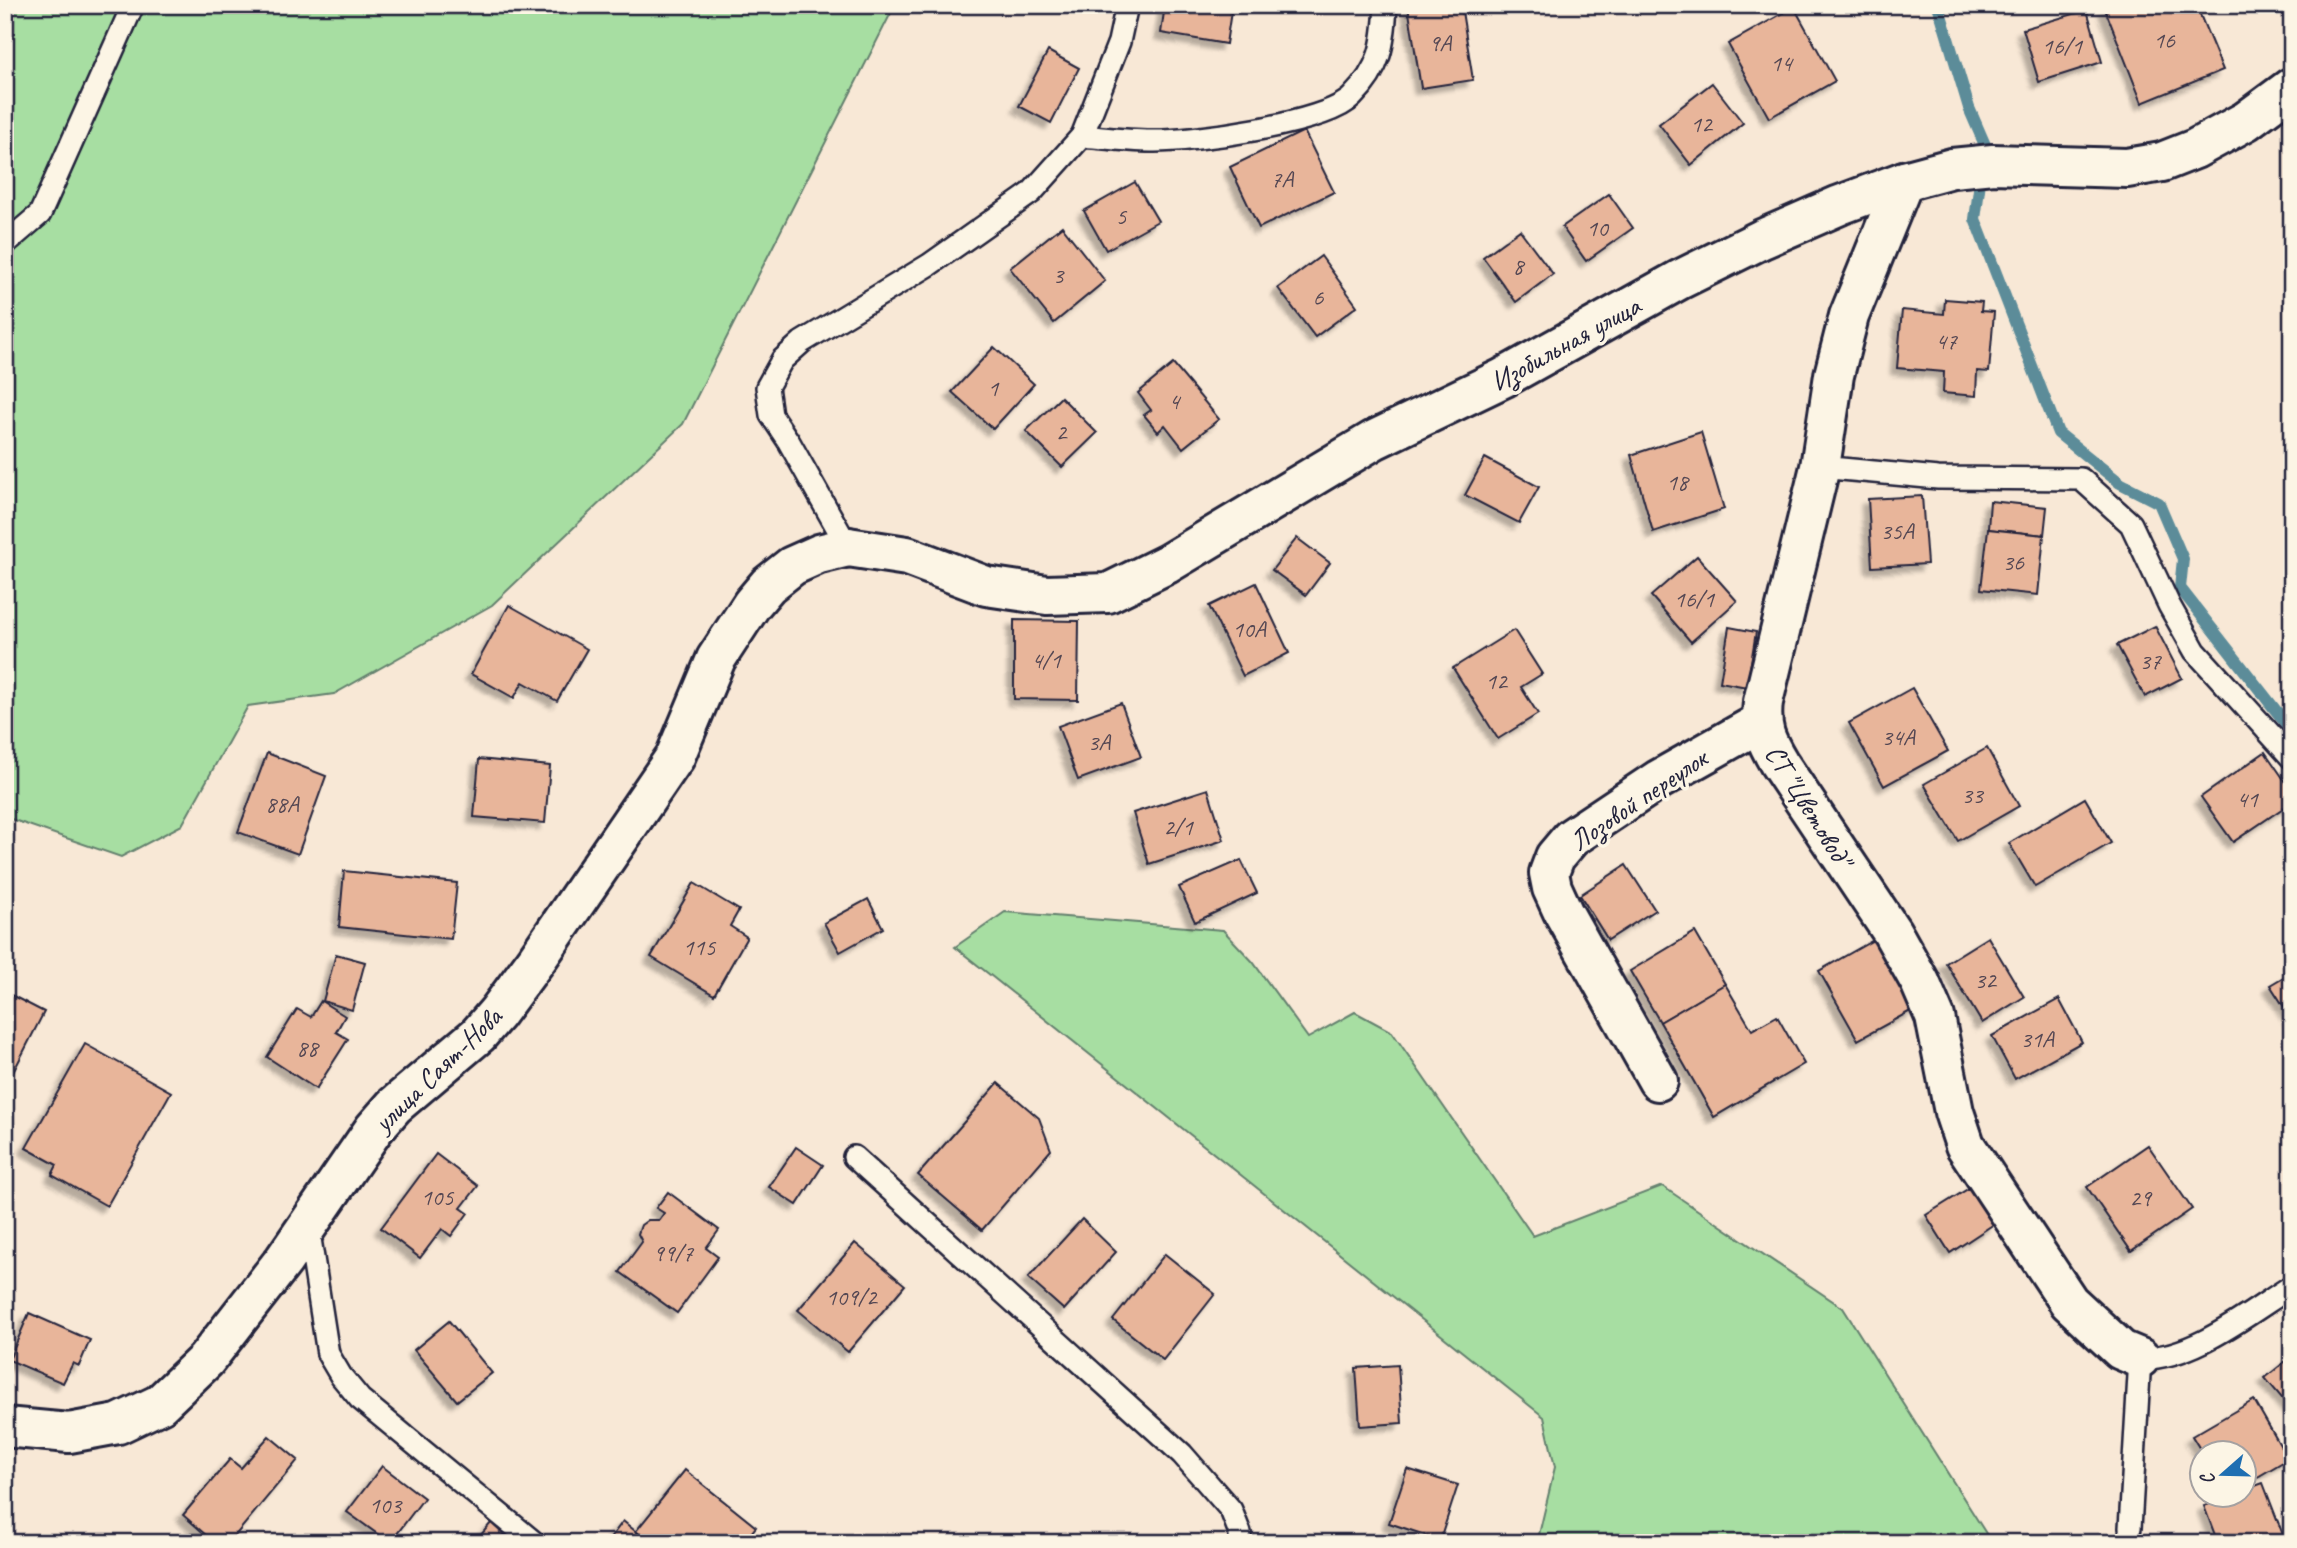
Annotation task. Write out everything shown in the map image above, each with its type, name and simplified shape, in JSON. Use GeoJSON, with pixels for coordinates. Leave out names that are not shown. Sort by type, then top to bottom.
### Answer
{"type":"FeatureCollection","features":[{"type":"Feature","properties":{"kind":"street","name":"Изобильная улица"},"geometry":{"type":"LineString","coordinates":[[848,547],[907,556],[986,586],[1047,595],[1108,593],[1167,564],[1374,440],[1503,378],[1679,280],[1818,215],[1904,181],[1952,168],[1993,164],[2127,169],[2162,162],[2195,149],[2246,121],[2292,87]]}},
{"type":"Feature","properties":{"kind":"street","name":"СТ \"Цветовод\""},"geometry":{"type":"LineString","coordinates":[[1904,181],[1849,316],[1834,375],[1820,467],[1760,722],[1779,763],[1892,932],[1920,982],[1935,1017],[1954,1112],[1965,1145],[2069,1302],[2122,1350],[2140,1358]]}},
{"type":"Feature","properties":{"kind":"street","name":"улица Саят-Нова"},"geometry":{"type":"LineString","coordinates":[[5,1427],[69,1433],[118,1424],[160,1404],[206,1360],[308,1226],[374,1129],[394,1106],[478,1035],[537,959],[675,757],[716,659],[752,604],[768,585],[792,566],[819,554],[848,547]]}},
{"type":"Feature","properties":{"kind":"street","name":"Лозовой переулок"},"geometry":{"type":"LineString","coordinates":[[1658,1082],[1563,912],[1552,888],[1549,873],[1555,858],[1571,838],[1658,780],[1760,722]]}},
{"type":"Feature","properties":{"kind":"lane"},"geometry":{"type":"LineString","coordinates":[[5,244],[40,214],[133,5]]}},
{"type":"Feature","properties":{"kind":"lane"},"geometry":{"type":"LineString","coordinates":[[848,547],[771,415],[767,387],[782,360],[802,342],[929,265],[1031,193],[1082,136],[1119,42],[1127,5]]}},
{"type":"Feature","properties":{"kind":"lane"},"geometry":{"type":"LineString","coordinates":[[1082,136],[1153,141],[1214,136],[1324,113],[1350,99],[1372,73],[1384,44],[1386,5]]}},
{"type":"Feature","properties":{"kind":"lane"},"geometry":{"type":"LineString","coordinates":[[1820,467],[1938,478],[2081,478],[2131,524],[2169,605],[2195,651],[2292,758]]}},
{"type":"Feature","properties":{"kind":"lane"},"geometry":{"type":"LineString","coordinates":[[854,1157],[1182,1454],[1231,1510],[1240,1533],[1240,1543]]}},
{"type":"Feature","properties":{"kind":"lane"},"geometry":{"type":"LineString","coordinates":[[308,1226],[322,1327],[328,1354],[341,1376],[360,1399],[535,1543]]}},
{"type":"Feature","properties":{"kind":"lane"},"geometry":{"type":"LineString","coordinates":[[2130,1528],[2140,1358],[2154,1359],[2179,1353],[2292,1286]]}},
{"type":"Feature","properties":{"kind":"green space"},"geometry":{"type":"Polygon","coordinates":[[[5,5],[895,5],[683,424],[492,605],[334,694],[248,706],[182,825],[121,857],[5,817],[5,5]]]}},
{"type":"Feature","properties":{"kind":"green space"},"geometry":{"type":"Polygon","coordinates":[[[1005,912],[1223,930],[1253,962],[1308,1038],[1355,1012],[1392,1032],[1533,1236],[1662,1186],[1843,1308],[1992,1543],[1537,1543],[1555,1467],[1544,1417],[955,947],[1005,912]]]}},
{"type":"Feature","properties":{"kind":"building"},"geometry":{"type":"Polygon","coordinates":[[[1165,5],[1232,5],[1226,44],[1161,33],[1165,5]]]}},
{"type":"Feature","properties":{"kind":"building"},"geometry":{"type":"Polygon","coordinates":[[[1461,5],[1473,80],[1421,88],[1408,6],[1461,5]]]}},
{"type":"Feature","properties":{"kind":"building"},"geometry":{"type":"Polygon","coordinates":[[[2114,5],[2196,5],[2223,70],[2142,103],[2105,9],[2114,5]]]}},
{"type":"Feature","properties":{"kind":"building"},"geometry":{"type":"Polygon","coordinates":[[[1794,7],[1835,81],[1769,118],[1728,44],[1794,7]]]}},
{"type":"Feature","properties":{"kind":"building"},"geometry":{"type":"Polygon","coordinates":[[[2087,10],[2102,62],[2039,82],[2023,29],[2087,10]]]}},
{"type":"Feature","properties":{"kind":"building"},"geometry":{"type":"Polygon","coordinates":[[[1048,51],[1079,68],[1051,123],[1019,106],[1048,51]]]}},
{"type":"Feature","properties":{"kind":"building"},"geometry":{"type":"Polygon","coordinates":[[[1712,83],[1743,123],[1691,165],[1659,124],[1712,83]]]}},
{"type":"Feature","properties":{"kind":"building"},"geometry":{"type":"Polygon","coordinates":[[[1304,131],[1334,192],[1259,228],[1230,167],[1304,131]]]}},
{"type":"Feature","properties":{"kind":"building"},"geometry":{"type":"Polygon","coordinates":[[[1135,182],[1158,221],[1106,250],[1084,211],[1135,182]]]}},
{"type":"Feature","properties":{"kind":"building"},"geometry":{"type":"Polygon","coordinates":[[[1609,194],[1633,228],[1586,261],[1562,227],[1609,194]]]}},
{"type":"Feature","properties":{"kind":"building"},"geometry":{"type":"Polygon","coordinates":[[[1062,226],[1105,281],[1054,323],[1010,268],[1062,226]]]}},
{"type":"Feature","properties":{"kind":"building"},"geometry":{"type":"Polygon","coordinates":[[[1520,230],[1553,274],[1516,302],[1483,257],[1520,230]]]}},
{"type":"Feature","properties":{"kind":"building"},"geometry":{"type":"Polygon","coordinates":[[[1321,256],[1357,306],[1315,337],[1278,288],[1321,256]]]}},
{"type":"Feature","properties":{"kind":"building"},"geometry":{"type":"Polygon","coordinates":[[[1945,299],[1982,302],[1981,311],[1994,312],[1989,372],[1977,371],[1976,396],[1943,393],[1944,372],[1897,368],[1902,310],[1944,314],[1945,299]]]}},
{"type":"Feature","properties":{"kind":"building"},"geometry":{"type":"Polygon","coordinates":[[[994,347],[1034,384],[993,429],[952,392],[994,347]]]}},
{"type":"Feature","properties":{"kind":"building"},"geometry":{"type":"Polygon","coordinates":[[[1173,364],[1219,419],[1183,448],[1165,425],[1158,432],[1144,415],[1151,410],[1138,393],[1173,364]]]}},
{"type":"Feature","properties":{"kind":"building"},"geometry":{"type":"Polygon","coordinates":[[[1061,397],[1097,433],[1062,467],[1026,431],[1061,397]]]}},
{"type":"Feature","properties":{"kind":"building"},"geometry":{"type":"Polygon","coordinates":[[[1701,432],[1724,509],[1653,532],[1631,455],[1701,432]]]}},
{"type":"Feature","properties":{"kind":"building"},"geometry":{"type":"Polygon","coordinates":[[[1485,458],[1539,487],[1519,523],[1465,495],[1485,458]]]}},
{"type":"Feature","properties":{"kind":"building"},"geometry":{"type":"Polygon","coordinates":[[[1922,496],[1927,564],[1872,567],[1868,499],[1922,496]]]}},
{"type":"Feature","properties":{"kind":"building"},"geometry":{"type":"Polygon","coordinates":[[[1990,501],[2047,507],[2044,535],[1988,529],[1990,501]]]}},
{"type":"Feature","properties":{"kind":"building"},"geometry":{"type":"Polygon","coordinates":[[[1988,529],[2044,535],[2038,595],[1981,589],[1988,529]]]}},
{"type":"Feature","properties":{"kind":"building"},"geometry":{"type":"Polygon","coordinates":[[[1297,538],[1330,563],[1306,595],[1272,570],[1297,538]]]}},
{"type":"Feature","properties":{"kind":"building"},"geometry":{"type":"Polygon","coordinates":[[[1697,556],[1737,601],[1691,642],[1651,596],[1697,556]]]}},
{"type":"Feature","properties":{"kind":"building"},"geometry":{"type":"Polygon","coordinates":[[[1256,583],[1289,653],[1243,676],[1209,606],[1256,583]]]}},
{"type":"Feature","properties":{"kind":"building"},"geometry":{"type":"Polygon","coordinates":[[[509,605],[587,649],[557,701],[523,682],[514,698],[471,674],[509,605]]]}},
{"type":"Feature","properties":{"kind":"building"},"geometry":{"type":"Polygon","coordinates":[[[1014,620],[1079,621],[1078,700],[1014,699],[1014,620]]]}},
{"type":"Feature","properties":{"kind":"building"},"geometry":{"type":"Polygon","coordinates":[[[2155,626],[2182,678],[2145,697],[2117,645],[2155,626]]]}},
{"type":"Feature","properties":{"kind":"building"},"geometry":{"type":"Polygon","coordinates":[[[1729,627],[1756,632],[1747,687],[1720,682],[1729,627]]]}},
{"type":"Feature","properties":{"kind":"building"},"geometry":{"type":"Polygon","coordinates":[[[1514,630],[1542,674],[1521,687],[1538,714],[1498,739],[1453,668],[1514,630]]]}},
{"type":"Feature","properties":{"kind":"building"},"geometry":{"type":"Polygon","coordinates":[[[1912,688],[1948,751],[1884,786],[1849,723],[1912,688]]]}},
{"type":"Feature","properties":{"kind":"building"},"geometry":{"type":"Polygon","coordinates":[[[1121,703],[1141,757],[1078,780],[1058,726],[1121,703]]]}},
{"type":"Feature","properties":{"kind":"building"},"geometry":{"type":"Polygon","coordinates":[[[1987,748],[2019,806],[1958,841],[1924,784],[1987,748]]]}},
{"type":"Feature","properties":{"kind":"building"},"geometry":{"type":"Polygon","coordinates":[[[2265,752],[2292,791],[2292,802],[2233,842],[2201,797],[2265,752]]]}},
{"type":"Feature","properties":{"kind":"building"},"geometry":{"type":"Polygon","coordinates":[[[267,753],[326,776],[298,854],[238,832],[267,753]]]}},
{"type":"Feature","properties":{"kind":"building"},"geometry":{"type":"Polygon","coordinates":[[[479,759],[550,766],[545,823],[474,817],[479,759]]]}},
{"type":"Feature","properties":{"kind":"building"},"geometry":{"type":"Polygon","coordinates":[[[1208,789],[1224,840],[1149,864],[1133,813],[1208,789]]]}},
{"type":"Feature","properties":{"kind":"building"},"geometry":{"type":"Polygon","coordinates":[[[2085,798],[2111,843],[2035,887],[2009,843],[2085,798]]]}},
{"type":"Feature","properties":{"kind":"building"},"geometry":{"type":"Polygon","coordinates":[[[1241,860],[1257,893],[1195,922],[1179,887],[1241,860]]]}},
{"type":"Feature","properties":{"kind":"building"},"geometry":{"type":"Polygon","coordinates":[[[1626,865],[1655,910],[1608,940],[1580,895],[1626,865]]]}},
{"type":"Feature","properties":{"kind":"building"},"geometry":{"type":"Polygon","coordinates":[[[344,871],[457,883],[451,939],[339,927],[344,871]]]}},
{"type":"Feature","properties":{"kind":"building"},"geometry":{"type":"Polygon","coordinates":[[[694,883],[739,910],[730,926],[747,937],[714,995],[651,957],[694,883]]]}},
{"type":"Feature","properties":{"kind":"building"},"geometry":{"type":"Polygon","coordinates":[[[868,899],[883,928],[840,952],[824,923],[868,899]]]}},
{"type":"Feature","properties":{"kind":"building"},"geometry":{"type":"Polygon","coordinates":[[[1695,932],[1725,984],[1660,1022],[1630,971],[1695,932]]]}},
{"type":"Feature","properties":{"kind":"building"},"geometry":{"type":"Polygon","coordinates":[[[1988,937],[2024,997],[1982,1023],[1946,963],[1988,937]]]}},
{"type":"Feature","properties":{"kind":"building"},"geometry":{"type":"Polygon","coordinates":[[[1877,938],[1916,1008],[1858,1040],[1819,971],[1877,938]]]}},
{"type":"Feature","properties":{"kind":"building"},"geometry":{"type":"Polygon","coordinates":[[[336,954],[365,962],[352,1010],[323,1001],[336,954]]]}},
{"type":"Feature","properties":{"kind":"building"},"geometry":{"type":"Polygon","coordinates":[[[2292,972],[2292,1019],[2270,985],[2292,972]]]}},
{"type":"Feature","properties":{"kind":"building"},"geometry":{"type":"Polygon","coordinates":[[[1725,984],[1752,1030],[1777,1016],[1804,1064],[1714,1117],[1660,1022],[1725,984]]]}},
{"type":"Feature","properties":{"kind":"building"},"geometry":{"type":"Polygon","coordinates":[[[11,995],[44,1012],[5,1088],[5,1008],[11,995]]]}},
{"type":"Feature","properties":{"kind":"building"},"geometry":{"type":"Polygon","coordinates":[[[2059,999],[2082,1042],[2015,1079],[1992,1036],[2059,999]]]}},
{"type":"Feature","properties":{"kind":"building"},"geometry":{"type":"Polygon","coordinates":[[[321,1001],[345,1016],[336,1032],[348,1039],[316,1089],[267,1057],[297,1009],[311,1017],[321,1001]]]}},
{"type":"Feature","properties":{"kind":"building"},"geometry":{"type":"Polygon","coordinates":[[[85,1044],[171,1092],[107,1206],[52,1175],[57,1165],[26,1148],[85,1044]]]}},
{"type":"Feature","properties":{"kind":"building"},"geometry":{"type":"Polygon","coordinates":[[[998,1083],[1039,1118],[1051,1150],[982,1230],[918,1175],[998,1083]]]}},
{"type":"Feature","properties":{"kind":"building"},"geometry":{"type":"Polygon","coordinates":[[[2148,1145],[2192,1209],[2131,1251],[2087,1187],[2148,1145]]]}},
{"type":"Feature","properties":{"kind":"building"},"geometry":{"type":"Polygon","coordinates":[[[796,1147],[823,1165],[797,1205],[769,1187],[796,1147]]]}},
{"type":"Feature","properties":{"kind":"building"},"geometry":{"type":"Polygon","coordinates":[[[436,1154],[478,1186],[461,1208],[468,1213],[451,1236],[442,1229],[420,1258],[381,1228],[436,1154]]]}},
{"type":"Feature","properties":{"kind":"building"},"geometry":{"type":"Polygon","coordinates":[[[1971,1187],[1994,1224],[1950,1253],[1926,1215],[1971,1187]]]}},
{"type":"Feature","properties":{"kind":"building"},"geometry":{"type":"Polygon","coordinates":[[[668,1192],[719,1230],[706,1248],[718,1257],[677,1313],[620,1272],[642,1242],[638,1234],[641,1225],[648,1220],[659,1220],[664,1213],[656,1208],[668,1192]]]}},
{"type":"Feature","properties":{"kind":"building"},"geometry":{"type":"Polygon","coordinates":[[[1082,1219],[1116,1252],[1064,1310],[1028,1278],[1082,1219]]]}},
{"type":"Feature","properties":{"kind":"building"},"geometry":{"type":"Polygon","coordinates":[[[855,1243],[905,1285],[848,1352],[798,1310],[855,1243]]]}},
{"type":"Feature","properties":{"kind":"building"},"geometry":{"type":"Polygon","coordinates":[[[1165,1254],[1215,1294],[1163,1360],[1113,1320],[1165,1254]]]}},
{"type":"Feature","properties":{"kind":"building"},"geometry":{"type":"Polygon","coordinates":[[[29,1313],[90,1340],[79,1366],[73,1363],[63,1383],[9,1360],[29,1313]]]}},
{"type":"Feature","properties":{"kind":"building"},"geometry":{"type":"Polygon","coordinates":[[[449,1321],[492,1373],[457,1401],[414,1350],[449,1321]]]}},
{"type":"Feature","properties":{"kind":"building"},"geometry":{"type":"Polygon","coordinates":[[[2292,1356],[2292,1410],[2265,1378],[2292,1356]]]}},
{"type":"Feature","properties":{"kind":"building"},"geometry":{"type":"Polygon","coordinates":[[[1398,1365],[1402,1423],[1360,1426],[1356,1368],[1398,1365]]]}},
{"type":"Feature","properties":{"kind":"building"},"geometry":{"type":"Polygon","coordinates":[[[2254,1400],[2288,1459],[2258,1477],[2258,1440],[2194,1440],[2192,1436],[2254,1400]]]}},
{"type":"Feature","properties":{"kind":"building"},"geometry":{"type":"Polygon","coordinates":[[[269,1436],[298,1460],[229,1543],[215,1543],[183,1515],[230,1459],[241,1468],[269,1436]]]}},
{"type":"Feature","properties":{"kind":"building"},"geometry":{"type":"Polygon","coordinates":[[[382,1466],[424,1498],[390,1543],[347,1512],[382,1466]]]}},
{"type":"Feature","properties":{"kind":"building"},"geometry":{"type":"Polygon","coordinates":[[[1407,1469],[1458,1485],[1440,1540],[1389,1523],[1407,1469]]]}},
{"type":"Feature","properties":{"kind":"building"},"geometry":{"type":"Polygon","coordinates":[[[685,1470],[756,1527],[743,1543],[650,1543],[636,1531],[685,1470]]]}},
{"type":"Feature","properties":{"kind":"building"},"geometry":{"type":"Polygon","coordinates":[[[2263,1483],[2285,1540],[2278,1543],[2218,1543],[2206,1510],[2258,1510],[2258,1485],[2263,1483]]]}},
{"type":"Feature","properties":{"kind":"building"},"geometry":{"type":"Polygon","coordinates":[[[623,1521],[646,1540],[644,1543],[607,1543],[623,1521]]]}},
{"type":"Feature","properties":{"kind":"building"},"geometry":{"type":"Polygon","coordinates":[[[491,1523],[513,1543],[474,1543],[491,1523]]]}},
{"type":"Feature","properties":{"kind":"waterway"},"geometry":{"type":"LineString","coordinates":[[1938,5],[1969,108],[1985,145],[1975,219],[2058,433],[2120,483],[2159,503],[2183,559],[2180,588],[2292,731]]}}]}
